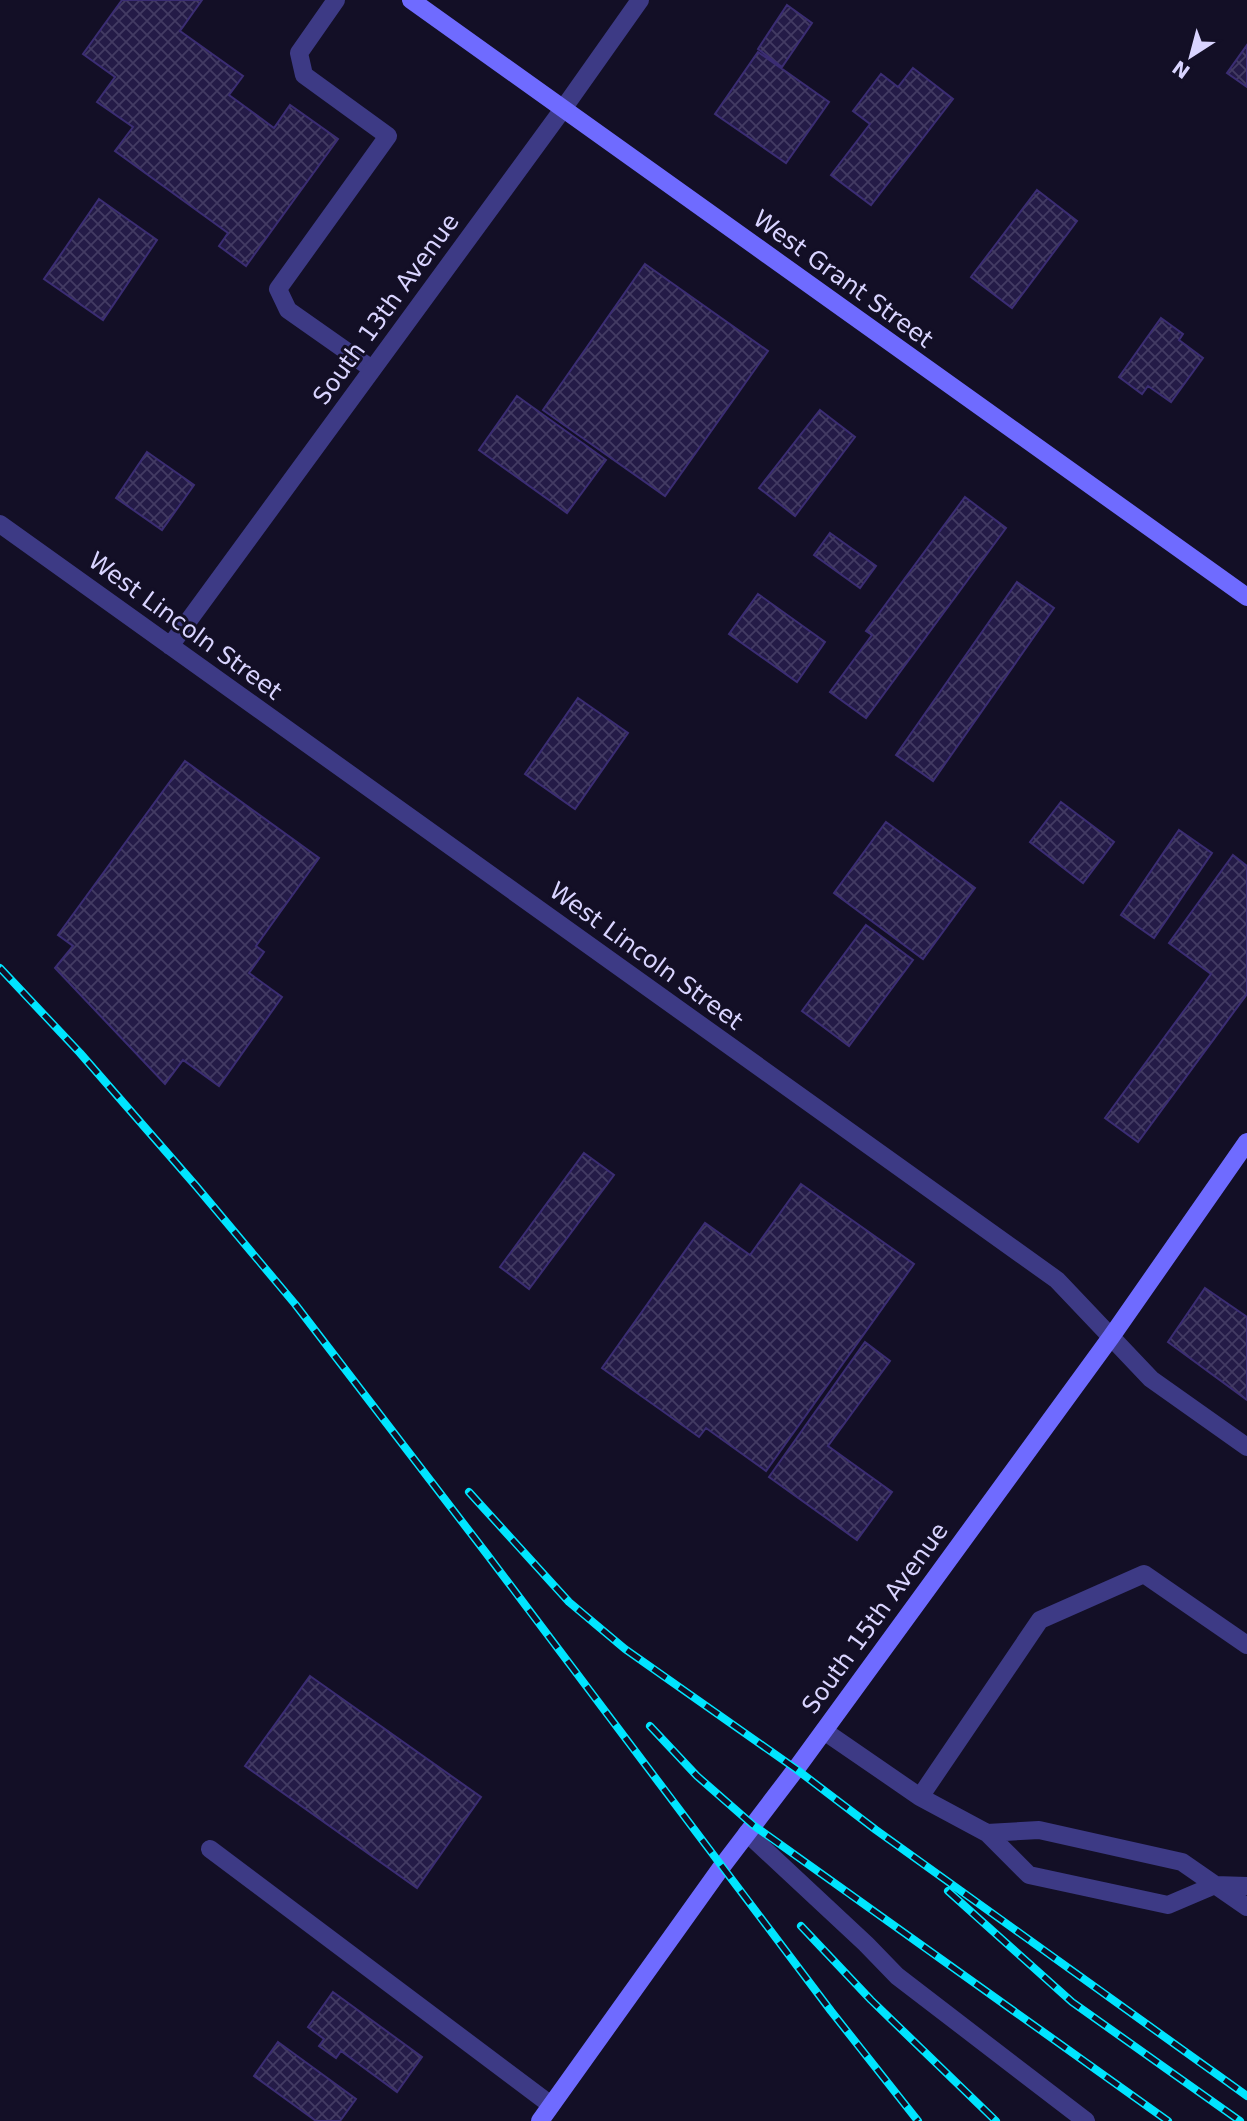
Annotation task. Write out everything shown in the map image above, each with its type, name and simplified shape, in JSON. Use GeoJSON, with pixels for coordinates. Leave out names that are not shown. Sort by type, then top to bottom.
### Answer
{"type":"FeatureCollection","features":[{"type":"Feature","properties":{"kind":"main road","name":"West Grant Street"},"geometry":{"type":"LineString","coordinates":[[411,0],[1247,597]]}},
{"type":"Feature","properties":{"kind":"main road","name":"South 15th Avenue"},"geometry":{"type":"LineString","coordinates":[[540,2121],[747,1833],[1111,1337],[1247,1142]]}},
{"type":"Feature","properties":{"kind":"street"},"geometry":{"type":"LineString","coordinates":[[336,0],[299,53],[304,75],[388,136],[278,289],[288,310],[372,369]]}},
{"type":"Feature","properties":{"kind":"street","name":"South 13th Avenue"},"geometry":{"type":"LineString","coordinates":[[170,646],[563,110],[640,0]]}},
{"type":"Feature","properties":{"kind":"street","name":"West Lincoln Street"},"geometry":{"type":"LineString","coordinates":[[0,524],[1057,1280],[1151,1379],[1247,1447]]}},
{"type":"Feature","properties":{"kind":"street"},"geometry":{"type":"LineString","coordinates":[[920,1797],[1040,1620],[1144,1574],[1247,1645]]}},
{"type":"Feature","properties":{"kind":"street"},"geometry":{"type":"LineString","coordinates":[[824,1731],[920,1797],[987,1833],[1029,1875],[1168,1905],[1215,1885],[1247,1886]]}},
{"type":"Feature","properties":{"kind":"street"},"geometry":{"type":"LineString","coordinates":[[987,1833],[1039,1830],[1182,1862],[1247,1907]]}},
{"type":"Feature","properties":{"kind":"street"},"geometry":{"type":"LineString","coordinates":[[747,1833],[897,1976],[1086,2121]]}},
{"type":"Feature","properties":{"kind":"street"},"geometry":{"type":"LineString","coordinates":[[210,1849],[551,2105]]}},
{"type":"Feature","properties":{"kind":"building"},"geometry":{"type":"Polygon","coordinates":[[[122,0],[202,0],[180,31],[243,76],[229,95],[274,128],[290,105],[338,139],[246,266],[219,246],[228,233],[115,151],[133,127],[97,102],[115,77],[83,54],[122,0]]]}},
{"type":"Feature","properties":{"kind":"building"},"geometry":{"type":"Polygon","coordinates":[[[787,5],[812,23],[782,67],[758,49],[787,5]]]}},
{"type":"Feature","properties":{"kind":"building"},"geometry":{"type":"Polygon","coordinates":[[[1247,45],[1247,87],[1227,73],[1247,45]]]}},
{"type":"Feature","properties":{"kind":"building"},"geometry":{"type":"Polygon","coordinates":[[[758,52],[829,102],[786,163],[715,114],[758,52]]]}},
{"type":"Feature","properties":{"kind":"building"},"geometry":{"type":"Polygon","coordinates":[[[913,68],[953,99],[871,205],[831,175],[870,124],[853,111],[881,74],[898,87],[913,68]]]}},
{"type":"Feature","properties":{"kind":"building"},"geometry":{"type":"Polygon","coordinates":[[[1037,190],[1077,221],[1012,308],[971,277],[1037,190]]]}},
{"type":"Feature","properties":{"kind":"building"},"geometry":{"type":"Polygon","coordinates":[[[99,199],[157,240],[103,320],[44,279],[99,199]]]}},
{"type":"Feature","properties":{"kind":"building"},"geometry":{"type":"Polygon","coordinates":[[[645,264],[768,351],[665,496],[543,410],[645,264]]]}},
{"type":"Feature","properties":{"kind":"building"},"geometry":{"type":"Polygon","coordinates":[[[1161,318],[1183,334],[1179,340],[1203,358],[1171,402],[1148,386],[1142,394],[1119,377],[1161,318]]]}},
{"type":"Feature","properties":{"kind":"building"},"geometry":{"type":"Polygon","coordinates":[[[517,396],[606,460],[567,513],[479,450],[517,396]]]}},
{"type":"Feature","properties":{"kind":"building"},"geometry":{"type":"Polygon","coordinates":[[[820,410],[855,437],[795,516],[759,488],[820,410]]]}},
{"type":"Feature","properties":{"kind":"building"},"geometry":{"type":"Polygon","coordinates":[[[147,452],[194,485],[162,530],[116,498],[147,452]]]}},
{"type":"Feature","properties":{"kind":"building"},"geometry":{"type":"Polygon","coordinates":[[[965,497],[1006,528],[866,718],[830,692],[872,635],[866,631],[965,497]]]}},
{"type":"Feature","properties":{"kind":"building"},"geometry":{"type":"Polygon","coordinates":[[[830,533],[876,566],[860,588],[814,555],[830,533]]]}},
{"type":"Feature","properties":{"kind":"building"},"geometry":{"type":"Polygon","coordinates":[[[1017,582],[1054,608],[933,781],[896,755],[1017,582]]]}},
{"type":"Feature","properties":{"kind":"building"},"geometry":{"type":"Polygon","coordinates":[[[758,594],[825,642],[797,682],[729,634],[758,594]]]}},
{"type":"Feature","properties":{"kind":"building"},"geometry":{"type":"Polygon","coordinates":[[[578,698],[628,733],[575,809],[525,774],[578,698]]]}},
{"type":"Feature","properties":{"kind":"building"},"geometry":{"type":"Polygon","coordinates":[[[185,761],[319,858],[256,946],[264,952],[249,973],[282,997],[219,1086],[183,1060],[165,1084],[55,968],[73,946],[58,935],[185,761]]]}},
{"type":"Feature","properties":{"kind":"building"},"geometry":{"type":"Polygon","coordinates":[[[1061,802],[1114,842],[1083,883],[1030,842],[1061,802]]]}},
{"type":"Feature","properties":{"kind":"building"},"geometry":{"type":"Polygon","coordinates":[[[886,822],[975,888],[923,959],[834,893],[886,822]]]}},
{"type":"Feature","properties":{"kind":"building"},"geometry":{"type":"Polygon","coordinates":[[[1179,830],[1212,853],[1154,938],[1121,915],[1179,830]]]}},
{"type":"Feature","properties":{"kind":"building"},"geometry":{"type":"Polygon","coordinates":[[[1233,855],[1247,866],[1247,994],[1138,1142],[1105,1118],[1211,974],[1169,943],[1233,855]]]}},
{"type":"Feature","properties":{"kind":"building"},"geometry":{"type":"Polygon","coordinates":[[[866,925],[913,960],[849,1046],[802,1011],[866,925]]]}},
{"type":"Feature","properties":{"kind":"building"},"geometry":{"type":"Polygon","coordinates":[[[584,1153],[614,1175],[529,1289],[500,1267],[584,1153]]]}},
{"type":"Feature","properties":{"kind":"building"},"geometry":{"type":"Polygon","coordinates":[[[801,1184],[914,1264],[766,1471],[706,1428],[699,1437],[602,1368],[705,1223],[750,1255],[801,1184]]]}},
{"type":"Feature","properties":{"kind":"building"},"geometry":{"type":"Polygon","coordinates":[[[1205,1288],[1247,1317],[1247,1400],[1168,1342],[1205,1288]]]}},
{"type":"Feature","properties":{"kind":"building"},"geometry":{"type":"Polygon","coordinates":[[[865,1342],[890,1361],[828,1446],[892,1492],[857,1540],[769,1477],[865,1342]]]}},
{"type":"Feature","properties":{"kind":"building"},"geometry":{"type":"Polygon","coordinates":[[[310,1676],[481,1797],[417,1888],[245,1766],[310,1676]]]}},
{"type":"Feature","properties":{"kind":"building"},"geometry":{"type":"Polygon","coordinates":[[[333,1992],[422,2057],[397,2092],[341,2051],[336,2058],[319,2046],[324,2039],[308,2027],[333,1992]]]}},
{"type":"Feature","properties":{"kind":"building"},"geometry":{"type":"Polygon","coordinates":[[[278,2042],[356,2099],[340,2121],[316,2121],[254,2076],[278,2042]]]}},
{"type":"Feature","properties":{"kind":"railway"},"geometry":{"type":"LineString","coordinates":[[0,968],[80,1053],[295,1304],[831,2011],[918,2121]]}},
{"type":"Feature","properties":{"kind":"railway"},"geometry":{"type":"LineString","coordinates":[[469,1492],[569,1602],[625,1649],[796,1769],[876,1830],[1247,2096]]}},
{"type":"Feature","properties":{"kind":"railway"},"geometry":{"type":"LineString","coordinates":[[650,1726],[697,1776],[753,1825],[1168,2121]]}},
{"type":"Feature","properties":{"kind":"railway"},"geometry":{"type":"LineString","coordinates":[[948,1891],[1072,2002],[1240,2121]]}},
{"type":"Feature","properties":{"kind":"railway"},"geometry":{"type":"LineString","coordinates":[[801,1926],[871,2000],[996,2121]]}}]}
